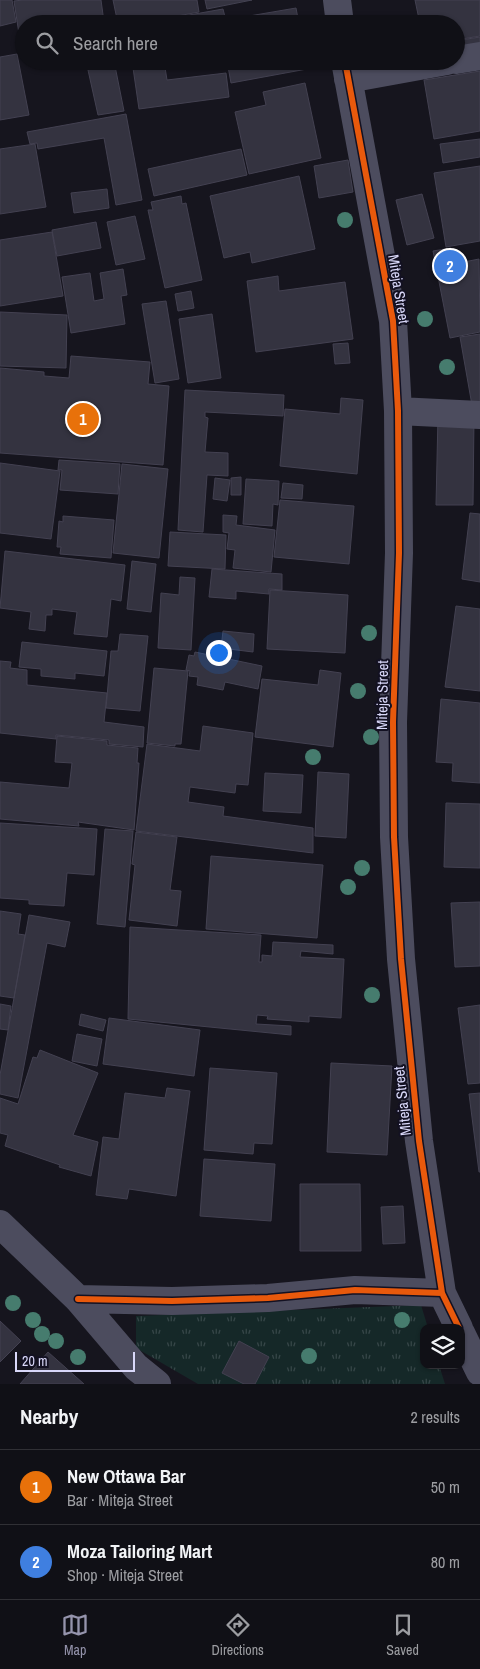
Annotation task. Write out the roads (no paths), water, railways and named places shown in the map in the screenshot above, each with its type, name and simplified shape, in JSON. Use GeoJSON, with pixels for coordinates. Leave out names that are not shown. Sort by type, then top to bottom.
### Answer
{"type":"FeatureCollection","features":[{"type":"Feature","properties":{"kind":"street"},"geometry":{"type":"LineString","coordinates":[[337,0],[339,15]]}},
{"type":"Feature","properties":{"kind":"street"},"geometry":{"type":"LineString","coordinates":[[465,58],[480,56]]}},
{"type":"Feature","properties":{"kind":"street","name":"Miteja Street"},"geometry":{"type":"LineString","coordinates":[[346,70],[393,322],[398,411],[399,553],[393,722],[394,837],[401,959],[419,1140],[442,1292],[457,1324]]}},
{"type":"Feature","properties":{"kind":"street"},"geometry":{"type":"LineString","coordinates":[[398,411],[480,415]]}},
{"type":"Feature","properties":{"kind":"street"},"geometry":{"type":"LineString","coordinates":[[0,1224],[78,1298],[136,1367],[156,1384]]}},
{"type":"Feature","properties":{"kind":"street"},"geometry":{"type":"LineString","coordinates":[[78,1298],[172,1301],[268,1298],[355,1290],[442,1292]]}},
{"type":"Feature","properties":{"kind":"street"},"geometry":{"type":"LineString","coordinates":[[465,1341],[480,1372]]}},
{"type":"Feature","properties":{"kind":"place","name":"Moza Tailoring Mart"},"geometry":{"type":"Point","coordinates":[450,266]}},
{"type":"Feature","properties":{"kind":"place","name":"New Ottawa Bar"},"geometry":{"type":"Point","coordinates":[83,419]}}]}
